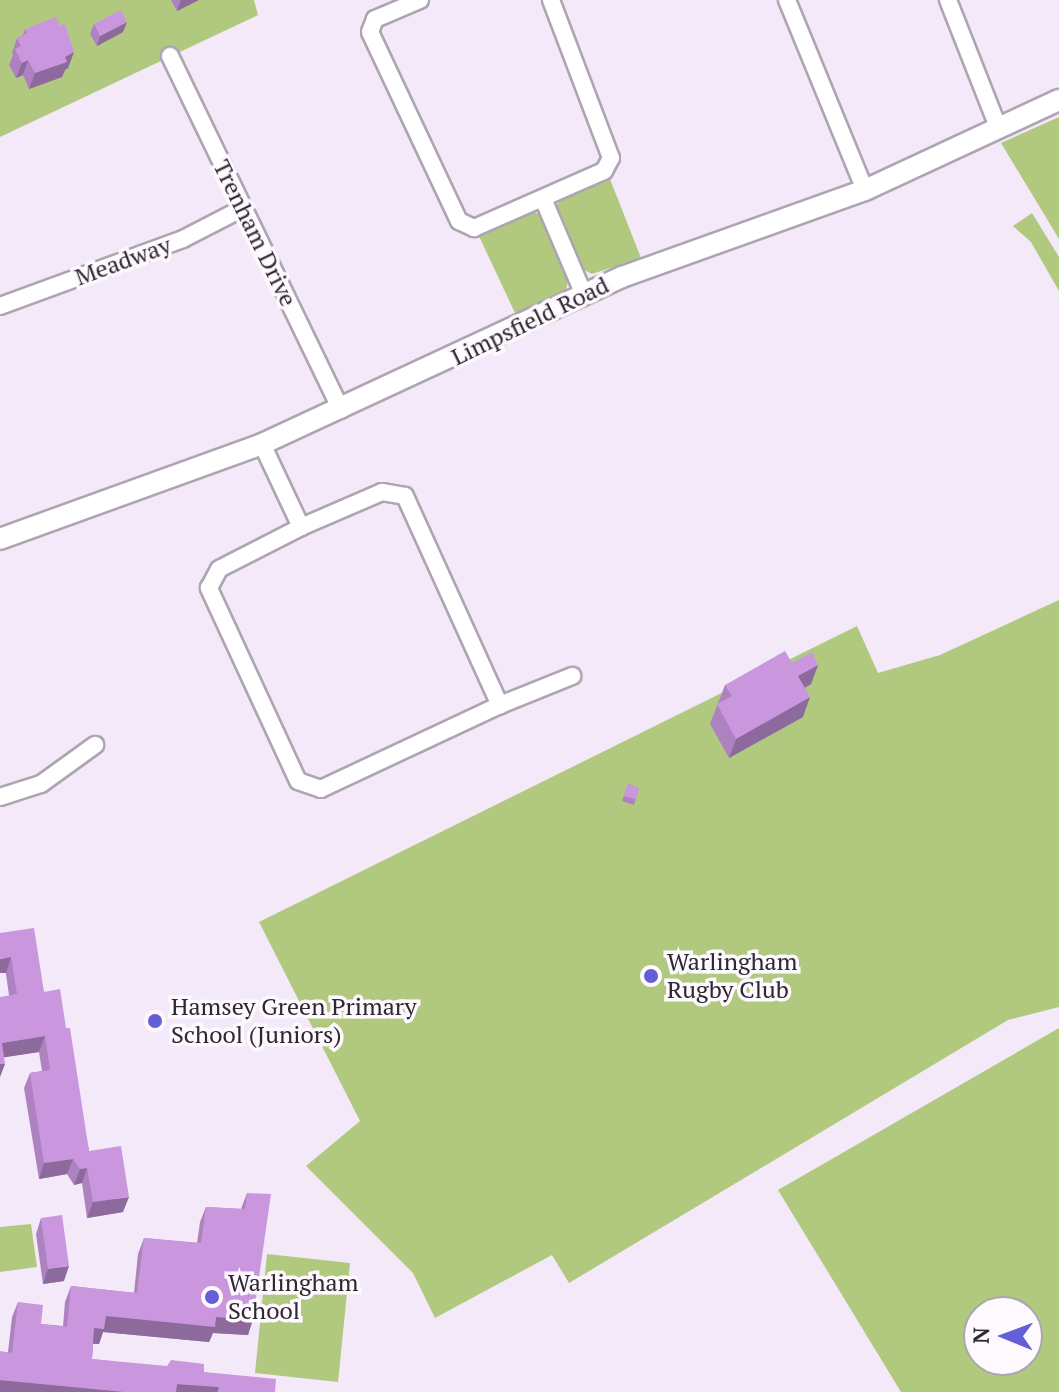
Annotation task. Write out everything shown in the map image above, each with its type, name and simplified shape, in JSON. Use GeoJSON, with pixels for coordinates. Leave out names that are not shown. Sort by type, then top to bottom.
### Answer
{"type":"FeatureCollection","features":[{"type":"Feature","properties":{"kind":"main road","name":"Limpsfield Road"},"geometry":{"type":"LineString","coordinates":[[0,539],[262,444],[584,295],[865,190],[1059,100]]}},
{"type":"Feature","properties":{"kind":"street"},"geometry":{"type":"LineString","coordinates":[[420,0],[375,19],[370,32],[459,221],[474,228],[544,201],[604,171],[611,158],[551,0]]}},
{"type":"Feature","properties":{"kind":"street"},"geometry":{"type":"LineString","coordinates":[[787,0],[865,190]]}},
{"type":"Feature","properties":{"kind":"street"},"geometry":{"type":"LineString","coordinates":[[948,0],[998,127]]}},
{"type":"Feature","properties":{"kind":"street","name":"Trenham Drive"},"geometry":{"type":"LineString","coordinates":[[170,56],[341,410]]}},
{"type":"Feature","properties":{"kind":"street"},"geometry":{"type":"LineString","coordinates":[[544,201],[584,295]]}},
{"type":"Feature","properties":{"kind":"street","name":"Meadway"},"geometry":{"type":"LineString","coordinates":[[0,306],[183,239],[243,208]]}},
{"type":"Feature","properties":{"kind":"street"},"geometry":{"type":"LineString","coordinates":[[262,444],[301,527]]}},
{"type":"Feature","properties":{"kind":"street"},"geometry":{"type":"LineString","coordinates":[[500,705],[405,496],[382,492],[301,527],[219,569],[209,588],[298,781],[321,789],[500,705],[572,676]]}},
{"type":"Feature","properties":{"kind":"street"},"geometry":{"type":"LineString","coordinates":[[0,797],[41,784],[95,745]]}},
{"type":"Feature","properties":{"kind":"green space"},"geometry":{"type":"Polygon","coordinates":[[[0,0],[254,0],[258,15],[0,137],[0,0]]]}},
{"type":"Feature","properties":{"kind":"green space"},"geometry":{"type":"Polygon","coordinates":[[[1059,117],[1059,239],[1001,143],[1059,117]]]}},
{"type":"Feature","properties":{"kind":"green space"},"geometry":{"type":"Polygon","coordinates":[[[610,179],[641,258],[592,274],[581,268],[556,206],[562,198],[610,179]]]}},
{"type":"Feature","properties":{"kind":"green space"},"geometry":{"type":"Polygon","coordinates":[[[532,212],[543,215],[569,277],[566,290],[515,313],[478,234],[532,212]]]}},
{"type":"Feature","properties":{"kind":"green space"},"geometry":{"type":"Polygon","coordinates":[[[1032,213],[1059,257],[1059,291],[1031,242],[1013,226],[1032,213]]]}},
{"type":"Feature","properties":{"kind":"green space","name":"Warlingham Rugby Club"},"geometry":{"type":"Polygon","coordinates":[[[1059,600],[1059,1007],[1008,1020],[569,1283],[552,1255],[435,1318],[413,1273],[306,1166],[360,1121],[259,922],[857,626],[878,673],[940,655],[1059,600]]]}},
{"type":"Feature","properties":{"kind":"green space"},"geometry":{"type":"Polygon","coordinates":[[[1059,1028],[1059,1392],[901,1392],[778,1190],[1059,1028]]]}},
{"type":"Feature","properties":{"kind":"green space"},"geometry":{"type":"Polygon","coordinates":[[[31,1224],[37,1267],[0,1272],[0,1227],[31,1224]]]}},
{"type":"Feature","properties":{"kind":"green space"},"geometry":{"type":"Polygon","coordinates":[[[267,1254],[350,1263],[338,1382],[255,1373],[267,1254]]]}},
{"type":"Feature","properties":{"kind":"building"},"geometry":{"type":"Polygon","coordinates":[[[121,10],[127,22],[100,36],[94,24],[121,10]]]}},
{"type":"Feature","properties":{"kind":"building"},"geometry":{"type":"Polygon","coordinates":[[[56,17],[60,26],[65,23],[74,52],[65,57],[67,62],[35,73],[28,60],[22,63],[15,49],[21,46],[17,38],[27,33],[25,29],[56,17]]]}},
{"type":"Feature","properties":{"kind":"building"},"geometry":{"type":"Polygon","coordinates":[[[785,651],[792,663],[812,652],[818,665],[798,676],[810,697],[736,739],[717,704],[732,696],[725,685],[785,651]]]}},
{"type":"Feature","properties":{"kind":"building"},"geometry":{"type":"Polygon","coordinates":[[[628,784],[639,788],[636,799],[624,796],[628,784]]]}},
{"type":"Feature","properties":{"kind":"building"},"geometry":{"type":"Polygon","coordinates":[[[34,928],[44,992],[60,989],[66,1028],[70,1028],[89,1151],[121,1146],[129,1197],[93,1202],[87,1168],[80,1169],[73,1159],[44,1163],[30,1073],[50,1070],[45,1036],[2,1043],[5,1064],[0,1064],[0,997],[17,994],[11,957],[0,959],[0,933],[34,928]]]}},
{"type":"Feature","properties":{"kind":"building"},"geometry":{"type":"Polygon","coordinates":[[[247,1193],[271,1194],[253,1319],[216,1317],[215,1327],[106,1316],[104,1329],[94,1328],[92,1359],[167,1366],[171,1360],[204,1364],[204,1372],[276,1379],[275,1392],[218,1392],[219,1387],[177,1384],[176,1392],[125,1392],[0,1380],[0,1351],[12,1353],[18,1302],[43,1305],[41,1324],[67,1327],[71,1286],[137,1293],[144,1238],[201,1243],[206,1207],[245,1209],[247,1193]]]}},
{"type":"Feature","properties":{"kind":"building"},"geometry":{"type":"Polygon","coordinates":[[[62,1215],[69,1266],[48,1269],[41,1218],[62,1215]]]}},
{"type":"Feature","properties":{"kind":"place","name":"Warlingham Rugby Club"},"geometry":{"type":"Point","coordinates":[651,976]}},
{"type":"Feature","properties":{"kind":"place","name":"Hamsey Green Primary School (Juniors)"},"geometry":{"type":"Point","coordinates":[155,1021]}},
{"type":"Feature","properties":{"kind":"place","name":"Warlingham School"},"geometry":{"type":"Point","coordinates":[212,1297]}}]}
